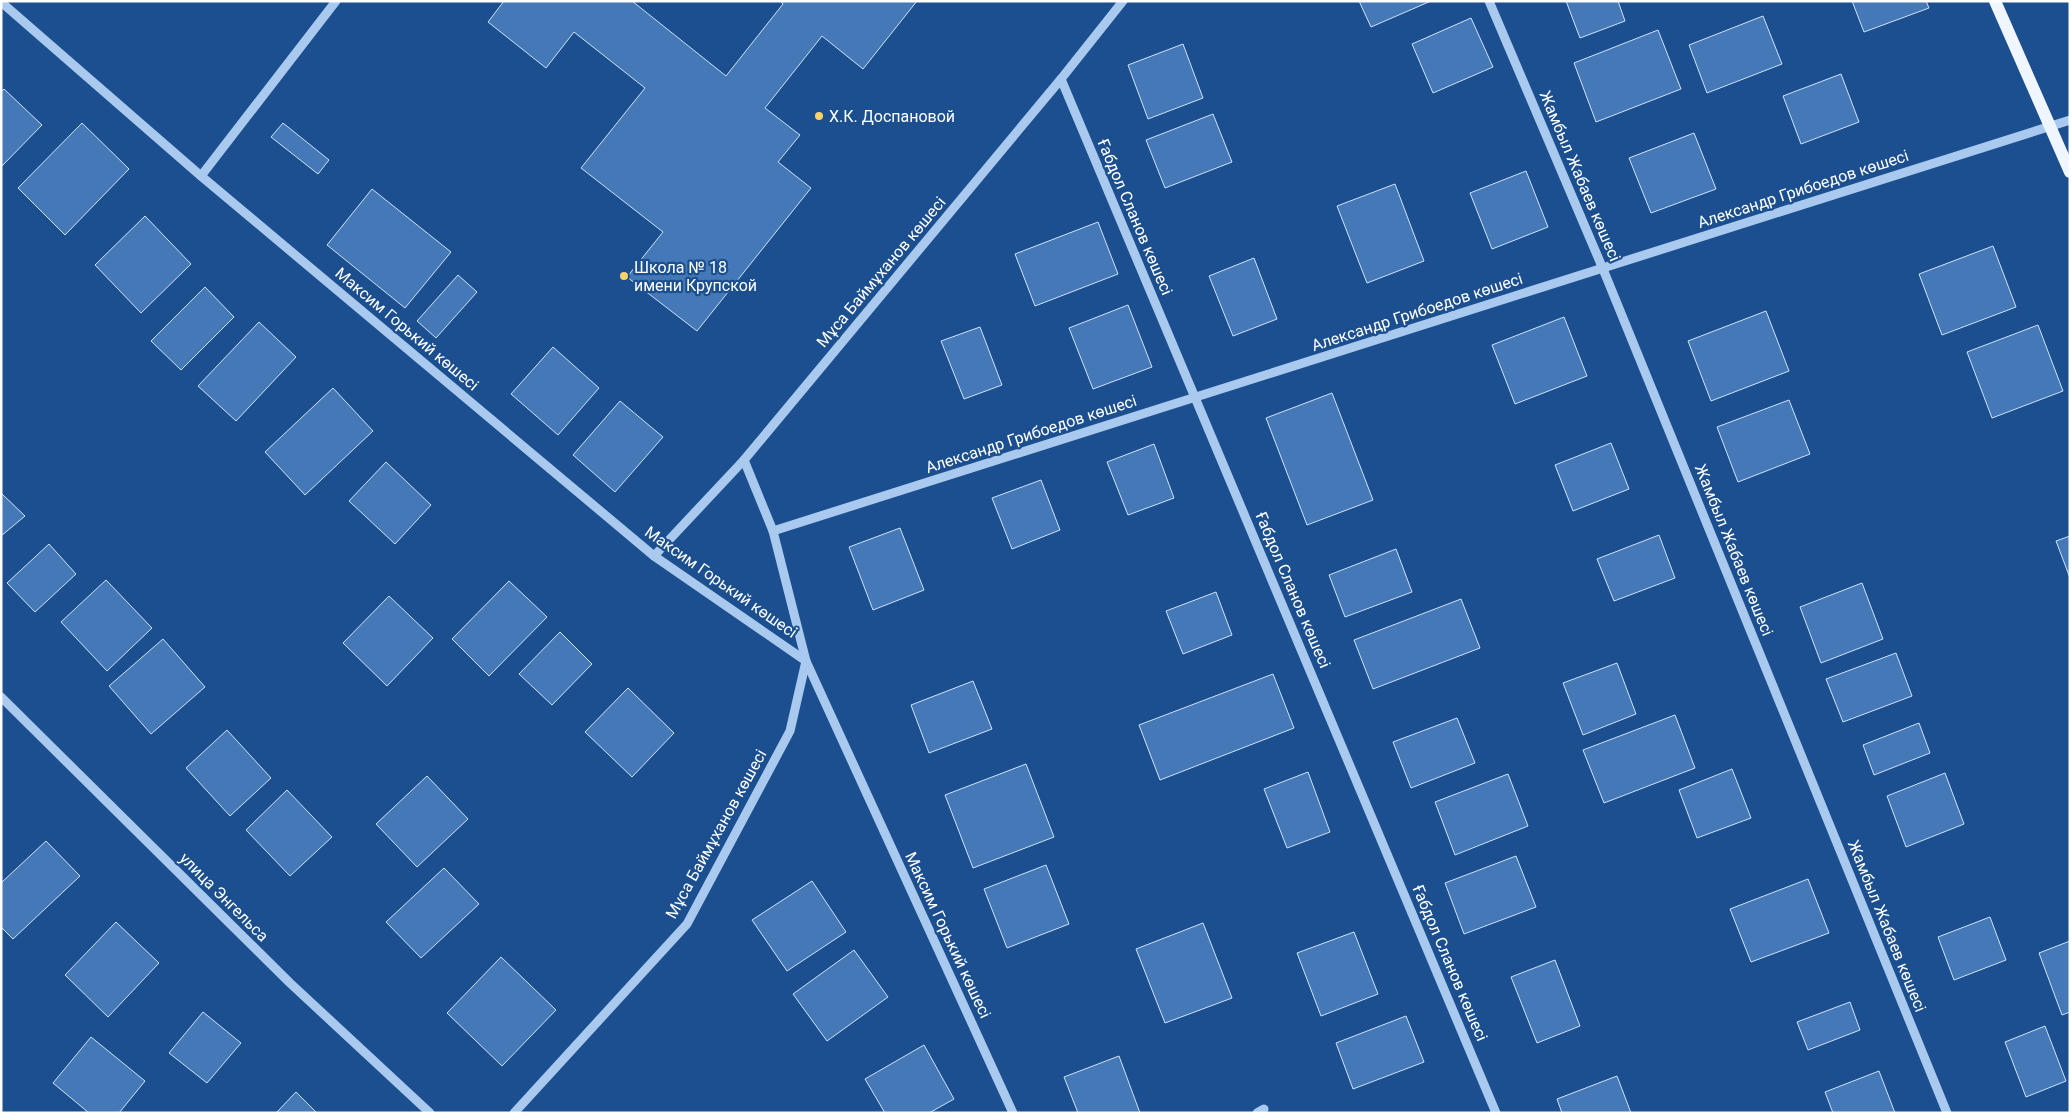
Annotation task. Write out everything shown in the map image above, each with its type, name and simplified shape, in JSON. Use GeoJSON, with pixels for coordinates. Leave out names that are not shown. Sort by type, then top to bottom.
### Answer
{"type":"FeatureCollection","features":[{"type":"Feature","properties":{"kind":"main road"},"geometry":{"type":"LineString","coordinates":[[1994,1],[2070,172]]}},
{"type":"Feature","properties":{"kind":"street"},"geometry":{"type":"LineString","coordinates":[[201,176],[336,1]]}},
{"type":"Feature","properties":{"kind":"street","name":"Мұса Баймұханов көшесі"},"geometry":{"type":"LineString","coordinates":[[654,556],[744,460],[1061,79],[1123,1]]}},
{"type":"Feature","properties":{"kind":"street","name":"Жамбыл Жабаев көшесі"},"geometry":{"type":"LineString","coordinates":[[1489,1],[1603,269],[1947,1113]]}},
{"type":"Feature","properties":{"kind":"street","name":"Максим Горький көшесі"},"geometry":{"type":"LineString","coordinates":[[1,2],[201,176],[654,556],[806,661]]}},
{"type":"Feature","properties":{"kind":"street","name":"Ғабдол Сланов көшесі"},"geometry":{"type":"LineString","coordinates":[[1061,79],[1496,1113]]}},
{"type":"Feature","properties":{"kind":"street","name":"Александр Грибоедов көшесі"},"geometry":{"type":"LineString","coordinates":[[774,531],[2070,120]]}},
{"type":"Feature","properties":{"kind":"street","name":"Максим Горький көшесі"},"geometry":{"type":"LineString","coordinates":[[744,460],[774,531],[806,661],[1013,1113]]}},
{"type":"Feature","properties":{"kind":"street","name":"Мұса Баймұханов көшесі"},"geometry":{"type":"LineString","coordinates":[[514,1113],[687,924],[790,731],[806,661]]}},
{"type":"Feature","properties":{"kind":"street","name":"улица Энгельса"},"geometry":{"type":"LineString","coordinates":[[1,697],[290,983],[430,1113]]}},
{"type":"Feature","properties":{"kind":"building","name":"Школа № 18 имени Крупской"},"geometry":{"type":"Polygon","coordinates":[[[504,1],[632,1],[726,76],[783,4],[780,1],[917,1],[863,69],[822,36],[765,108],[800,135],[778,162],[811,188],[697,331],[627,277],[663,232],[581,168],[645,88],[574,32],[546,68],[488,22],[504,1]]]}},
{"type":"Feature","properties":{"kind":"building"},"geometry":{"type":"Polygon","coordinates":[[[1359,1],[1431,1],[1371,27],[1359,1]]]}},
{"type":"Feature","properties":{"kind":"building"},"geometry":{"type":"Polygon","coordinates":[[[1566,1],[1618,1],[1625,21],[1580,38],[1566,1]]]}},
{"type":"Feature","properties":{"kind":"building"},"geometry":{"type":"Polygon","coordinates":[[[1852,1],[1926,1],[1929,8],[1864,32],[1852,1]]]}},
{"type":"Feature","properties":{"kind":"building"},"geometry":{"type":"Polygon","coordinates":[[[1763,16],[1782,64],[1707,93],[1689,45],[1763,16]]]}},
{"type":"Feature","properties":{"kind":"building"},"geometry":{"type":"Polygon","coordinates":[[[1471,18],[1493,67],[1433,93],[1412,44],[1471,18]]]}},
{"type":"Feature","properties":{"kind":"building"},"geometry":{"type":"Polygon","coordinates":[[[1658,30],[1681,89],[1596,122],[1574,63],[1658,30]]]}},
{"type":"Feature","properties":{"kind":"building"},"geometry":{"type":"Polygon","coordinates":[[[1183,44],[1203,98],[1148,119],[1128,65],[1183,44]]]}},
{"type":"Feature","properties":{"kind":"building"},"geometry":{"type":"Polygon","coordinates":[[[1841,74],[1859,122],[1801,144],[1783,96],[1841,74]]]}},
{"type":"Feature","properties":{"kind":"building"},"geometry":{"type":"Polygon","coordinates":[[[4,89],[42,125],[1,167],[1,92],[4,89]]]}},
{"type":"Feature","properties":{"kind":"building"},"geometry":{"type":"Polygon","coordinates":[[[1213,114],[1232,162],[1165,188],[1146,140],[1213,114]]]}},
{"type":"Feature","properties":{"kind":"building"},"geometry":{"type":"Polygon","coordinates":[[[82,123],[129,169],[65,235],[18,188],[82,123]]]}},
{"type":"Feature","properties":{"kind":"building"},"geometry":{"type":"Polygon","coordinates":[[[283,123],[329,160],[318,174],[271,137],[283,123]]]}},
{"type":"Feature","properties":{"kind":"building"},"geometry":{"type":"Polygon","coordinates":[[[1694,133],[1716,189],[1651,213],[1629,158],[1694,133]]]}},
{"type":"Feature","properties":{"kind":"building"},"geometry":{"type":"Polygon","coordinates":[[[1526,171],[1548,227],[1492,249],[1470,193],[1526,171]]]}},
{"type":"Feature","properties":{"kind":"building"},"geometry":{"type":"Polygon","coordinates":[[[1395,184],[1424,261],[1367,283],[1337,206],[1395,184]]]}},
{"type":"Feature","properties":{"kind":"building"},"geometry":{"type":"Polygon","coordinates":[[[372,189],[451,252],[405,308],[327,245],[372,189]]]}},
{"type":"Feature","properties":{"kind":"building"},"geometry":{"type":"Polygon","coordinates":[[[145,216],[191,264],[141,313],[95,265],[145,216]]]}},
{"type":"Feature","properties":{"kind":"building"},"geometry":{"type":"Polygon","coordinates":[[[1098,222],[1118,274],[1035,306],[1015,254],[1098,222]]]}},
{"type":"Feature","properties":{"kind":"building"},"geometry":{"type":"Polygon","coordinates":[[[1993,246],[2016,307],[1942,335],[1919,274],[1993,246]]]}},
{"type":"Feature","properties":{"kind":"building"},"geometry":{"type":"Polygon","coordinates":[[[1254,258],[1277,319],[1233,336],[1209,276],[1254,258]]]}},
{"type":"Feature","properties":{"kind":"building"},"geometry":{"type":"Polygon","coordinates":[[[458,275],[477,292],[436,338],[417,321],[458,275]]]}},
{"type":"Feature","properties":{"kind":"building"},"geometry":{"type":"Polygon","coordinates":[[[205,287],[234,317],[181,370],[151,341],[205,287]]]}},
{"type":"Feature","properties":{"kind":"building"},"geometry":{"type":"Polygon","coordinates":[[[1128,305],[1152,367],[1093,389],[1069,328],[1128,305]]]}},
{"type":"Feature","properties":{"kind":"building"},"geometry":{"type":"Polygon","coordinates":[[[1766,311],[1789,371],[1711,401],[1688,341],[1766,311]]]}},
{"type":"Feature","properties":{"kind":"building"},"geometry":{"type":"Polygon","coordinates":[[[1564,317],[1587,376],[1515,404],[1492,345],[1564,317]]]}},
{"type":"Feature","properties":{"kind":"building"},"geometry":{"type":"Polygon","coordinates":[[[259,322],[296,357],[236,421],[198,386],[259,322]]]}},
{"type":"Feature","properties":{"kind":"building"},"geometry":{"type":"Polygon","coordinates":[[[2038,325],[2063,391],[1992,418],[1967,352],[2038,325]]]}},
{"type":"Feature","properties":{"kind":"building"},"geometry":{"type":"Polygon","coordinates":[[[980,327],[1002,385],[964,399],[941,341],[980,327]]]}},
{"type":"Feature","properties":{"kind":"building"},"geometry":{"type":"Polygon","coordinates":[[[553,347],[599,388],[558,435],[511,394],[553,347]]]}},
{"type":"Feature","properties":{"kind":"building"},"geometry":{"type":"Polygon","coordinates":[[[333,388],[373,431],[305,495],[265,452],[333,388]]]}},
{"type":"Feature","properties":{"kind":"building"},"geometry":{"type":"Polygon","coordinates":[[[1332,393],[1373,500],[1307,525],[1266,418],[1332,393]]]}},
{"type":"Feature","properties":{"kind":"building"},"geometry":{"type":"Polygon","coordinates":[[[1789,400],[1810,454],[1738,482],[1717,427],[1789,400]]]}},
{"type":"Feature","properties":{"kind":"building"},"geometry":{"type":"Polygon","coordinates":[[[620,401],[663,437],[615,492],[573,455],[620,401]]]}},
{"type":"Feature","properties":{"kind":"building"},"geometry":{"type":"Polygon","coordinates":[[[1611,443],[1629,489],[1573,511],[1555,465],[1611,443]]]}},
{"type":"Feature","properties":{"kind":"building"},"geometry":{"type":"Polygon","coordinates":[[[1154,444],[1174,498],[1128,515],[1107,462],[1154,444]]]}},
{"type":"Feature","properties":{"kind":"building"},"geometry":{"type":"Polygon","coordinates":[[[386,462],[431,505],[395,544],[349,501],[386,462]]]}},
{"type":"Feature","properties":{"kind":"building"},"geometry":{"type":"Polygon","coordinates":[[[1041,480],[1060,530],[1012,549],[992,498],[1041,480]]]}},
{"type":"Feature","properties":{"kind":"building"},"geometry":{"type":"Polygon","coordinates":[[[1,493],[25,516],[1,536],[1,493]]]}},
{"type":"Feature","properties":{"kind":"building"},"geometry":{"type":"Polygon","coordinates":[[[900,528],[924,590],[873,610],[849,547],[900,528]]]}},
{"type":"Feature","properties":{"kind":"building"},"geometry":{"type":"Polygon","coordinates":[[[1659,535],[1675,578],[1614,601],[1597,559],[1659,535]]]}},
{"type":"Feature","properties":{"kind":"building"},"geometry":{"type":"Polygon","coordinates":[[[2070,536],[2070,578],[2056,541],[2070,536]]]}},
{"type":"Feature","properties":{"kind":"building"},"geometry":{"type":"Polygon","coordinates":[[[49,544],[76,574],[35,612],[7,583],[49,544]]]}},
{"type":"Feature","properties":{"kind":"building"},"geometry":{"type":"Polygon","coordinates":[[[1396,549],[1412,592],[1345,617],[1329,575],[1396,549]]]}},
{"type":"Feature","properties":{"kind":"building"},"geometry":{"type":"Polygon","coordinates":[[[106,580],[152,628],[107,671],[61,622],[106,580]]]}},
{"type":"Feature","properties":{"kind":"building"},"geometry":{"type":"Polygon","coordinates":[[[509,581],[547,617],[489,676],[452,639],[509,581]]]}},
{"type":"Feature","properties":{"kind":"building"},"geometry":{"type":"Polygon","coordinates":[[[1862,583],[1883,639],[1821,663],[1800,607],[1862,583]]]}},
{"type":"Feature","properties":{"kind":"building"},"geometry":{"type":"Polygon","coordinates":[[[1216,592],[1232,635],[1183,654],[1166,611],[1216,592]]]}},
{"type":"Feature","properties":{"kind":"building"},"geometry":{"type":"Polygon","coordinates":[[[389,596],[433,638],[387,686],[343,643],[389,596]]]}},
{"type":"Feature","properties":{"kind":"building"},"geometry":{"type":"Polygon","coordinates":[[[1461,599],[1480,648],[1373,689],[1354,640],[1461,599]]]}},
{"type":"Feature","properties":{"kind":"building"},"geometry":{"type":"Polygon","coordinates":[[[560,632],[592,664],[552,705],[519,674],[560,632]]]}},
{"type":"Feature","properties":{"kind":"building"},"geometry":{"type":"Polygon","coordinates":[[[163,639],[205,687],[151,734],[109,686],[163,639]]]}},
{"type":"Feature","properties":{"kind":"building"},"geometry":{"type":"Polygon","coordinates":[[[1896,653],[1912,696],[1843,722],[1826,679],[1896,653]]]}},
{"type":"Feature","properties":{"kind":"building"},"geometry":{"type":"Polygon","coordinates":[[[1617,663],[1636,714],[1583,735],[1563,683],[1617,663]]]}},
{"type":"Feature","properties":{"kind":"building"},"geometry":{"type":"Polygon","coordinates":[[[1273,674],[1294,728],[1160,780],[1139,725],[1273,674]]]}},
{"type":"Feature","properties":{"kind":"building"},"geometry":{"type":"Polygon","coordinates":[[[973,681],[992,729],[929,753],[911,705],[973,681]]]}},
{"type":"Feature","properties":{"kind":"building"},"geometry":{"type":"Polygon","coordinates":[[[628,688],[674,733],[632,777],[585,732],[628,688]]]}},
{"type":"Feature","properties":{"kind":"building"},"geometry":{"type":"Polygon","coordinates":[[[1675,715],[1695,768],[1604,803],[1583,750],[1675,715]]]}},
{"type":"Feature","properties":{"kind":"building"},"geometry":{"type":"Polygon","coordinates":[[[1457,718],[1475,763],[1411,788],[1393,742],[1457,718]]]}},
{"type":"Feature","properties":{"kind":"building"},"geometry":{"type":"Polygon","coordinates":[[[1919,723],[1930,753],[1874,775],[1863,745],[1919,723]]]}},
{"type":"Feature","properties":{"kind":"building"},"geometry":{"type":"Polygon","coordinates":[[[227,730],[271,778],[230,816],[186,768],[227,730]]]}},
{"type":"Feature","properties":{"kind":"building"},"geometry":{"type":"Polygon","coordinates":[[[1026,764],[1054,837],[973,868],[945,795],[1026,764]]]}},
{"type":"Feature","properties":{"kind":"building"},"geometry":{"type":"Polygon","coordinates":[[[1732,769],[1751,818],[1697,838],[1679,790],[1732,769]]]}},
{"type":"Feature","properties":{"kind":"building"},"geometry":{"type":"Polygon","coordinates":[[[1308,772],[1330,832],[1287,848],[1264,789],[1308,772]]]}},
{"type":"Feature","properties":{"kind":"building"},"geometry":{"type":"Polygon","coordinates":[[[1945,773],[1964,824],[1906,847],[1887,796],[1945,773]]]}},
{"type":"Feature","properties":{"kind":"building"},"geometry":{"type":"Polygon","coordinates":[[[1508,774],[1528,826],[1455,855],[1435,802],[1508,774]]]}},
{"type":"Feature","properties":{"kind":"building"},"geometry":{"type":"Polygon","coordinates":[[[427,776],[468,819],[417,867],[376,824],[427,776]]]}},
{"type":"Feature","properties":{"kind":"building"},"geometry":{"type":"Polygon","coordinates":[[[287,790],[332,837],[290,876],[246,830],[287,790]]]}},
{"type":"Feature","properties":{"kind":"building"},"geometry":{"type":"Polygon","coordinates":[[[46,841],[80,876],[13,939],[1,927],[1,883],[46,841]]]}},
{"type":"Feature","properties":{"kind":"building"},"geometry":{"type":"Polygon","coordinates":[[[1516,856],[1536,907],[1464,934],[1445,883],[1516,856]]]}},
{"type":"Feature","properties":{"kind":"building"},"geometry":{"type":"Polygon","coordinates":[[[1046,865],[1069,924],[1007,948],[984,889],[1046,865]]]}},
{"type":"Feature","properties":{"kind":"building"},"geometry":{"type":"Polygon","coordinates":[[[444,868],[479,904],[421,958],[386,922],[444,868]]]}},
{"type":"Feature","properties":{"kind":"building"},"geometry":{"type":"Polygon","coordinates":[[[1808,879],[1829,933],[1751,962],[1730,909],[1808,879]]]}},
{"type":"Feature","properties":{"kind":"building"},"geometry":{"type":"Polygon","coordinates":[[[812,881],[846,932],[787,971],[752,920],[812,881]]]}},
{"type":"Feature","properties":{"kind":"building"},"geometry":{"type":"Polygon","coordinates":[[[1990,917],[2006,960],[1954,980],[1938,937],[1990,917]]]}},
{"type":"Feature","properties":{"kind":"building"},"geometry":{"type":"Polygon","coordinates":[[[116,922],[159,963],[108,1017],[65,975],[116,922]]]}},
{"type":"Feature","properties":{"kind":"building"},"geometry":{"type":"Polygon","coordinates":[[[1203,923],[1232,998],[1165,1023],[1136,949],[1203,923]]]}},
{"type":"Feature","properties":{"kind":"building"},"geometry":{"type":"Polygon","coordinates":[[[1354,932],[1378,994],[1321,1016],[1297,953],[1354,932]]]}},
{"type":"Feature","properties":{"kind":"building"},"geometry":{"type":"Polygon","coordinates":[[[2070,941],[2070,1012],[2062,1015],[2039,953],[2070,941]]]}},
{"type":"Feature","properties":{"kind":"building"},"geometry":{"type":"Polygon","coordinates":[[[854,950],[888,997],[827,1041],[793,994],[854,950]]]}},
{"type":"Feature","properties":{"kind":"building"},"geometry":{"type":"Polygon","coordinates":[[[501,957],[556,1010],[502,1066],[447,1013],[501,957]]]}},
{"type":"Feature","properties":{"kind":"building"},"geometry":{"type":"Polygon","coordinates":[[[1555,960],[1580,1026],[1537,1043],[1511,977],[1555,960]]]}},
{"type":"Feature","properties":{"kind":"building"},"geometry":{"type":"Polygon","coordinates":[[[1850,1002],[1860,1030],[1808,1050],[1797,1022],[1850,1002]]]}},
{"type":"Feature","properties":{"kind":"building"},"geometry":{"type":"Polygon","coordinates":[[[203,1012],[241,1043],[207,1083],[169,1053],[203,1012]]]}},
{"type":"Feature","properties":{"kind":"building"},"geometry":{"type":"Polygon","coordinates":[[[1406,1016],[1424,1062],[1353,1089],[1336,1043],[1406,1016]]]}},
{"type":"Feature","properties":{"kind":"building"},"geometry":{"type":"Polygon","coordinates":[[[2045,1026],[2066,1081],[2026,1097],[2005,1042],[2045,1026]]]}},
{"type":"Feature","properties":{"kind":"building"},"geometry":{"type":"Polygon","coordinates":[[[91,1037],[145,1081],[119,1113],[89,1113],[53,1083],[91,1037]]]}},
{"type":"Feature","properties":{"kind":"building"},"geometry":{"type":"Polygon","coordinates":[[[924,1045],[954,1099],[929,1113],[885,1113],[865,1079],[924,1045]]]}},
{"type":"Feature","properties":{"kind":"building"},"geometry":{"type":"Polygon","coordinates":[[[1119,1056],[1140,1113],[1078,1113],[1064,1077],[1119,1056]]]}},
{"type":"Feature","properties":{"kind":"building"},"geometry":{"type":"Polygon","coordinates":[[[1879,1071],[1895,1113],[1833,1113],[1825,1092],[1879,1071]]]}},
{"type":"Feature","properties":{"kind":"building"},"geometry":{"type":"Polygon","coordinates":[[[1617,1076],[1631,1113],[1562,1113],[1557,1099],[1617,1076]]]}},
{"type":"Feature","properties":{"kind":"building"},"geometry":{"type":"Polygon","coordinates":[[[296,1092],[317,1113],[276,1113],[296,1092]]]}},
{"type":"Feature","properties":{"kind":"place","name":"Х.К. Доспановой"},"geometry":{"type":"Point","coordinates":[819,116]}},
{"type":"Feature","properties":{"kind":"place","name":"Школа № 18 имени Крупской"},"geometry":{"type":"Point","coordinates":[624,276]}}]}
